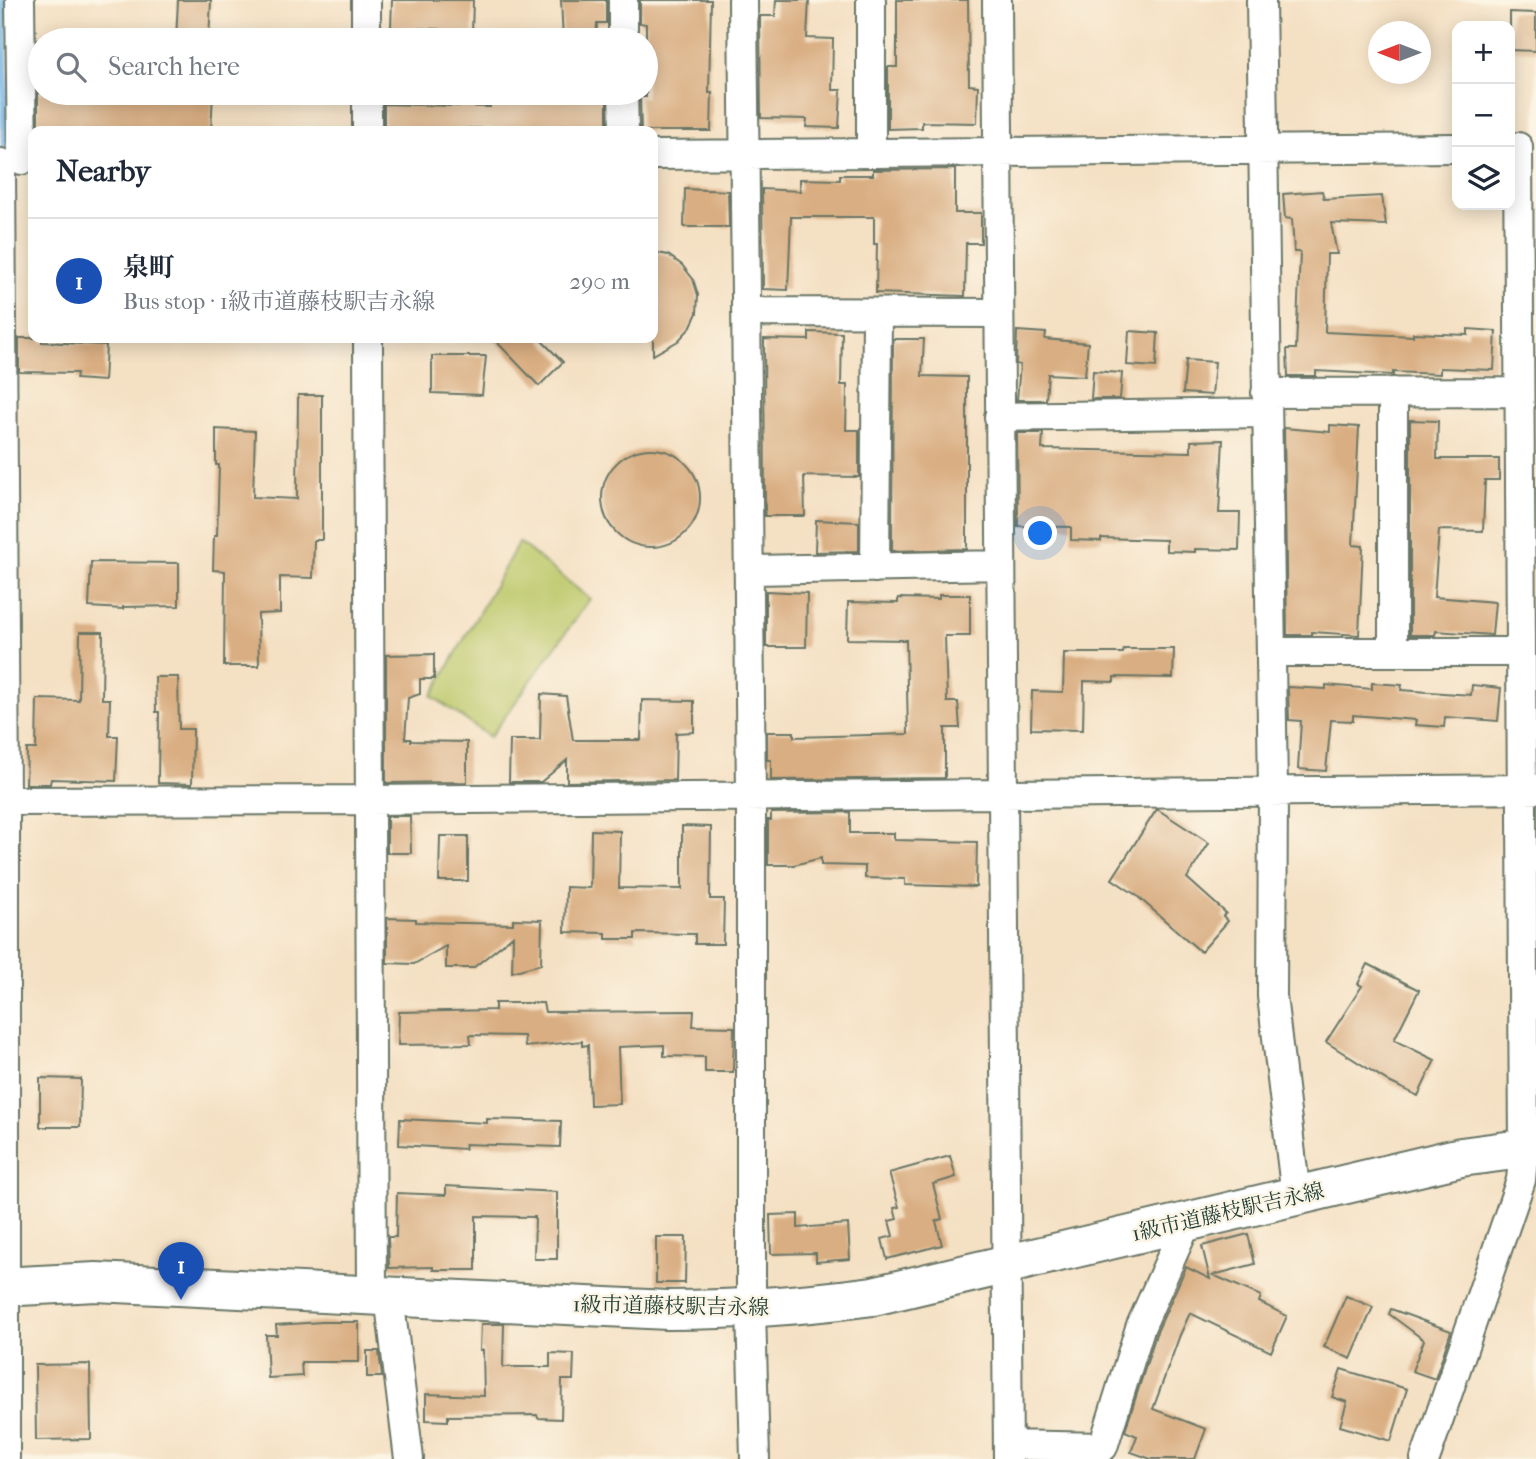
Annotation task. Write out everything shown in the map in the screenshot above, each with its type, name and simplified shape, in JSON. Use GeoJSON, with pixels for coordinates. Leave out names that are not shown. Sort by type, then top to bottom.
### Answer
{"type":"FeatureCollection","features":[{"type":"Feature","properties":{"kind":"street"},"geometry":{"type":"LineString","coordinates":[[5,1459],[2,1287],[3,800],[14,162],[20,0]]}},
{"type":"Feature","properties":{"kind":"street"},"geometry":{"type":"LineString","coordinates":[[366,0],[366,28]]}},
{"type":"Feature","properties":{"kind":"street"},"geometry":{"type":"LineString","coordinates":[[623,0],[623,28]]}},
{"type":"Feature","properties":{"kind":"street"},"geometry":{"type":"LineString","coordinates":[[743,0],[751,797],[751,1309],[755,1459]]}},
{"type":"Feature","properties":{"kind":"street"},"geometry":{"type":"LineString","coordinates":[[871,0],[871,153]]}},
{"type":"Feature","properties":{"kind":"street"},"geometry":{"type":"LineString","coordinates":[[997,0],[1008,1452],[1103,1447],[1140,1328],[1187,1222]]}},
{"type":"Feature","properties":{"kind":"street"},"geometry":{"type":"LineString","coordinates":[[1261,0],[1273,790],[1272,996],[1296,1196]]}},
{"type":"Feature","properties":{"kind":"street"},"geometry":{"type":"LineString","coordinates":[[366,105],[367,126]]}},
{"type":"Feature","properties":{"kind":"street"},"geometry":{"type":"LineString","coordinates":[[624,105],[624,126]]}},
{"type":"Feature","properties":{"kind":"street"},"geometry":{"type":"LineString","coordinates":[[1425,1459],[1530,1148],[1529,789],[1521,652],[1521,147]]}},
{"type":"Feature","properties":{"kind":"street"},"geometry":{"type":"LineString","coordinates":[[658,155],[1452,148]]}},
{"type":"Feature","properties":{"kind":"street"},"geometry":{"type":"LineString","coordinates":[[746,312],[998,313]]}},
{"type":"Feature","properties":{"kind":"street"},"geometry":{"type":"LineString","coordinates":[[875,568],[877,314]]}},
{"type":"Feature","properties":{"kind":"street"},"geometry":{"type":"LineString","coordinates":[[368,343],[370,800],[380,1296],[409,1459]]}},
{"type":"Feature","properties":{"kind":"street"},"geometry":{"type":"LineString","coordinates":[[999,417],[1266,403],[1393,393],[1519,392]]}},
{"type":"Feature","properties":{"kind":"street"},"geometry":{"type":"LineString","coordinates":[[1393,393],[1393,652]]}},
{"type":"Feature","properties":{"kind":"street"},"geometry":{"type":"LineString","coordinates":[[749,570],[1000,565]]}},
{"type":"Feature","properties":{"kind":"street"},"geometry":{"type":"LineString","coordinates":[[1270,652],[1521,652]]}},
{"type":"Feature","properties":{"kind":"street"},"geometry":{"type":"LineString","coordinates":[[3,800],[370,800],[1529,789]]}},
{"type":"Feature","properties":{"kind":"street","name":"1級市道藤枝駅吉永線"},"geometry":{"type":"LineString","coordinates":[[2,1287],[96,1282],[668,1310],[751,1309],[811,1304],[873,1296],[1461,1157],[1530,1148]]}},
{"type":"Feature","properties":{"kind":"green space"},"geometry":{"type":"Polygon","coordinates":[[[519,542],[590,599],[490,737],[432,696],[519,542]]]}},
{"type":"Feature","properties":{"kind":"building"},"geometry":{"type":"Polygon","coordinates":[[[178,0],[211,0],[210,28],[177,28],[178,0]]]}},
{"type":"Feature","properties":{"kind":"building"},"geometry":{"type":"Polygon","coordinates":[[[392,0],[473,0],[472,28],[391,28],[392,0]]]}},
{"type":"Feature","properties":{"kind":"building"},"geometry":{"type":"Polygon","coordinates":[[[561,0],[606,0],[606,23],[597,23],[597,28],[562,28],[561,0]]]}},
{"type":"Feature","properties":{"kind":"building"},"geometry":{"type":"Polygon","coordinates":[[[640,0],[711,0],[711,131],[658,131],[658,126],[641,126],[640,105],[658,105],[658,28],[646,28],[646,24],[640,23],[640,0]]]}},
{"type":"Feature","properties":{"kind":"building"},"geometry":{"type":"Polygon","coordinates":[[[776,0],[809,0],[807,38],[833,39],[832,90],[841,90],[839,128],[806,127],[807,119],[761,118],[760,16],[775,16],[776,0]]]}},
{"type":"Feature","properties":{"kind":"building"},"geometry":{"type":"Polygon","coordinates":[[[897,0],[968,0],[969,85],[978,86],[977,123],[922,122],[922,128],[888,129],[888,67],[897,67],[897,0]]]}},
{"type":"Feature","properties":{"kind":"building"},"geometry":{"type":"Polygon","coordinates":[[[1510,12],[1536,13],[1536,51],[1515,50],[1515,21],[1510,21],[1510,12]]]}},
{"type":"Feature","properties":{"kind":"building"},"geometry":{"type":"Polygon","coordinates":[[[38,105],[212,105],[211,126],[38,126],[38,105]]]}},
{"type":"Feature","properties":{"kind":"building"},"geometry":{"type":"Polygon","coordinates":[[[384,105],[607,105],[607,126],[384,126],[384,105]]]}},
{"type":"Feature","properties":{"kind":"building"},"geometry":{"type":"Polygon","coordinates":[[[955,169],[955,213],[981,213],[981,243],[966,243],[965,296],[876,293],[877,244],[874,244],[874,217],[791,217],[788,290],[763,289],[762,189],[800,191],[800,179],[840,180],[840,175],[873,175],[873,170],[955,169]]]}},
{"type":"Feature","properties":{"kind":"building"},"geometry":{"type":"Polygon","coordinates":[[[685,189],[728,191],[729,227],[684,227],[685,189]]]}},
{"type":"Feature","properties":{"kind":"building"},"geometry":{"type":"Polygon","coordinates":[[[1322,191],[1324,199],[1382,196],[1386,225],[1331,223],[1337,254],[1327,254],[1325,332],[1413,336],[1413,333],[1468,335],[1468,329],[1496,331],[1494,370],[1440,368],[1440,374],[1393,372],[1393,375],[1316,371],[1316,376],[1288,376],[1287,349],[1296,349],[1300,252],[1294,252],[1292,219],[1285,218],[1283,194],[1322,191]]]}},
{"type":"Feature","properties":{"kind":"building"},"geometry":{"type":"Polygon","coordinates":[[[658,253],[668,255],[682,265],[693,279],[698,295],[697,313],[690,328],[678,341],[653,355],[653,343],[658,343],[658,253]]]}},
{"type":"Feature","properties":{"kind":"building"},"geometry":{"type":"Polygon","coordinates":[[[1017,331],[1046,333],[1045,339],[1088,343],[1085,376],[1048,374],[1046,400],[1017,400],[1020,365],[1016,364],[1017,331]]]}},
{"type":"Feature","properties":{"kind":"building"},"geometry":{"type":"Polygon","coordinates":[[[1129,331],[1158,333],[1156,367],[1127,365],[1129,331]]]}},
{"type":"Feature","properties":{"kind":"building"},"geometry":{"type":"Polygon","coordinates":[[[809,332],[842,333],[841,385],[847,385],[846,430],[859,430],[859,477],[804,476],[805,516],[765,516],[764,339],[809,340],[809,332]]]}},
{"type":"Feature","properties":{"kind":"building"},"geometry":{"type":"Polygon","coordinates":[[[19,338],[28,338],[28,343],[106,345],[104,381],[76,379],[77,373],[19,372],[19,338]]]}},
{"type":"Feature","properties":{"kind":"building"},"geometry":{"type":"Polygon","coordinates":[[[893,339],[924,339],[922,376],[967,377],[967,549],[892,551],[893,339]]]}},
{"type":"Feature","properties":{"kind":"building"},"geometry":{"type":"Polygon","coordinates":[[[498,343],[544,343],[563,362],[539,386],[498,343]]]}},
{"type":"Feature","properties":{"kind":"building"},"geometry":{"type":"Polygon","coordinates":[[[432,356],[486,356],[482,395],[432,393],[432,356]]]}},
{"type":"Feature","properties":{"kind":"building"},"geometry":{"type":"Polygon","coordinates":[[[1186,360],[1215,362],[1212,395],[1183,393],[1186,360]]]}},
{"type":"Feature","properties":{"kind":"building"},"geometry":{"type":"Polygon","coordinates":[[[1093,371],[1122,373],[1120,399],[1091,399],[1093,371]]]}},
{"type":"Feature","properties":{"kind":"building"},"geometry":{"type":"Polygon","coordinates":[[[298,395],[322,395],[322,540],[314,540],[313,578],[280,577],[280,613],[258,614],[259,666],[224,666],[225,571],[213,570],[219,465],[216,465],[216,429],[255,431],[253,497],[297,499],[298,395]]]}},
{"type":"Feature","properties":{"kind":"building"},"geometry":{"type":"Polygon","coordinates":[[[1410,420],[1438,421],[1437,459],[1499,459],[1499,480],[1485,480],[1483,531],[1439,530],[1434,597],[1495,602],[1492,635],[1436,631],[1435,635],[1410,635],[1410,420]]]}},
{"type":"Feature","properties":{"kind":"building"},"geometry":{"type":"Polygon","coordinates":[[[1330,425],[1359,427],[1353,545],[1363,546],[1359,635],[1312,632],[1312,635],[1287,635],[1284,428],[1330,432],[1330,425]]]}},
{"type":"Feature","properties":{"kind":"building"},"geometry":{"type":"Polygon","coordinates":[[[1017,433],[1043,433],[1042,449],[1191,452],[1191,441],[1223,440],[1219,513],[1240,513],[1239,550],[1166,551],[1166,540],[1071,540],[1071,527],[1018,526],[1017,433]]]}},
{"type":"Feature","properties":{"kind":"building"},"geometry":{"type":"Polygon","coordinates":[[[651,449],[670,452],[686,463],[697,479],[700,498],[697,517],[686,533],[670,544],[651,547],[632,544],[616,533],[605,517],[602,498],[605,479],[616,463],[632,452],[651,449]]]}},
{"type":"Feature","properties":{"kind":"building"},"geometry":{"type":"Polygon","coordinates":[[[816,520],[859,522],[859,551],[815,552],[816,520]]]}},
{"type":"Feature","properties":{"kind":"building"},"geometry":{"type":"Polygon","coordinates":[[[91,562],[179,563],[179,606],[123,609],[89,607],[91,562]]]}},
{"type":"Feature","properties":{"kind":"building"},"geometry":{"type":"Polygon","coordinates":[[[766,591],[807,593],[806,647],[766,647],[766,591]]]}},
{"type":"Feature","properties":{"kind":"building"},"geometry":{"type":"Polygon","coordinates":[[[939,595],[970,595],[970,636],[945,636],[947,702],[958,702],[960,728],[945,728],[945,778],[771,780],[771,760],[767,760],[767,732],[794,732],[794,737],[908,734],[906,640],[847,639],[848,602],[898,603],[898,598],[939,599],[939,595]]]}},
{"type":"Feature","properties":{"kind":"building"},"geometry":{"type":"Polygon","coordinates":[[[80,632],[103,632],[102,699],[110,699],[109,736],[118,736],[116,781],[51,779],[50,784],[26,784],[27,749],[36,749],[37,699],[79,700],[80,632]]]}},
{"type":"Feature","properties":{"kind":"building"},"geometry":{"type":"Polygon","coordinates":[[[1124,649],[1174,649],[1173,678],[1114,677],[1114,682],[1084,681],[1083,730],[1031,729],[1032,691],[1063,692],[1064,653],[1123,653],[1124,649]]]}},
{"type":"Feature","properties":{"kind":"building"},"geometry":{"type":"Polygon","coordinates":[[[434,654],[434,679],[420,679],[420,694],[408,698],[405,739],[467,742],[467,782],[386,783],[386,655],[434,654]]]}},
{"type":"Feature","properties":{"kind":"building"},"geometry":{"type":"Polygon","coordinates":[[[155,677],[178,677],[179,729],[193,729],[192,784],[158,783],[159,712],[156,712],[155,677]]]}},
{"type":"Feature","properties":{"kind":"building"},"geometry":{"type":"Polygon","coordinates":[[[1372,683],[1402,685],[1401,690],[1471,695],[1472,685],[1501,688],[1498,721],[1445,717],[1444,727],[1415,725],[1416,720],[1353,715],[1353,721],[1331,720],[1326,771],[1298,769],[1301,721],[1289,720],[1288,687],[1326,689],[1326,685],[1372,689],[1372,683]]]}},
{"type":"Feature","properties":{"kind":"building"},"geometry":{"type":"Polygon","coordinates":[[[541,694],[566,696],[573,740],[641,740],[642,700],[694,701],[694,732],[676,733],[675,780],[567,782],[567,760],[541,782],[509,782],[510,740],[540,740],[541,694]]]}},
{"type":"Feature","properties":{"kind":"building"},"geometry":{"type":"Polygon","coordinates":[[[1157,809],[1209,843],[1187,878],[1226,913],[1223,916],[1228,921],[1201,952],[1136,895],[1112,879],[1157,809]]]}},
{"type":"Feature","properties":{"kind":"building"},"geometry":{"type":"Polygon","coordinates":[[[850,812],[850,833],[894,833],[894,840],[977,842],[976,887],[905,885],[905,879],[865,878],[865,866],[821,865],[821,858],[794,865],[768,865],[768,820],[771,820],[771,813],[850,812]]]}},
{"type":"Feature","properties":{"kind":"building"},"geometry":{"type":"Polygon","coordinates":[[[387,816],[410,816],[411,853],[387,853],[387,816]]]}},
{"type":"Feature","properties":{"kind":"building"},"geometry":{"type":"Polygon","coordinates":[[[682,826],[711,827],[710,899],[724,899],[723,944],[695,944],[695,934],[635,933],[635,939],[606,939],[606,933],[565,932],[566,887],[590,888],[591,830],[620,831],[619,888],[682,889],[682,826]]]}},
{"type":"Feature","properties":{"kind":"building"},"geometry":{"type":"Polygon","coordinates":[[[440,836],[468,836],[468,881],[439,881],[440,836]]]}},
{"type":"Feature","properties":{"kind":"building"},"geometry":{"type":"Polygon","coordinates":[[[387,918],[416,919],[416,922],[513,924],[513,919],[542,920],[541,964],[512,972],[513,936],[473,968],[446,968],[446,946],[414,964],[387,963],[387,918]]]}},
{"type":"Feature","properties":{"kind":"building"},"geometry":{"type":"Polygon","coordinates":[[[1368,964],[1419,990],[1394,1040],[1435,1060],[1418,1096],[1391,1083],[1326,1042],[1362,986],[1358,984],[1368,964]]]}},
{"type":"Feature","properties":{"kind":"building"},"geometry":{"type":"Polygon","coordinates":[[[495,1003],[543,1003],[545,1012],[694,1011],[693,1026],[734,1027],[733,1072],[705,1072],[705,1057],[664,1056],[664,1045],[618,1047],[620,1104],[590,1105],[588,1045],[582,1046],[582,1041],[525,1047],[524,1036],[470,1035],[471,1044],[398,1045],[399,1012],[495,1010],[495,1003]]]}},
{"type":"Feature","properties":{"kind":"building"},"geometry":{"type":"Polygon","coordinates":[[[40,1078],[81,1079],[80,1127],[40,1127],[40,1078]]]}},
{"type":"Feature","properties":{"kind":"building"},"geometry":{"type":"Polygon","coordinates":[[[400,1119],[487,1123],[487,1119],[561,1121],[560,1147],[465,1144],[465,1149],[399,1145],[400,1119]]]}},
{"type":"Feature","properties":{"kind":"building"},"geometry":{"type":"Polygon","coordinates":[[[950,1156],[956,1177],[933,1184],[942,1219],[936,1221],[942,1245],[887,1259],[882,1239],[893,1236],[889,1221],[897,1219],[894,1208],[899,1207],[889,1173],[950,1156]]]}},
{"type":"Feature","properties":{"kind":"building"},"geometry":{"type":"Polygon","coordinates":[[[446,1186],[557,1192],[557,1259],[534,1259],[535,1217],[476,1216],[476,1270],[389,1268],[388,1237],[396,1237],[397,1193],[446,1195],[446,1186]]]}},
{"type":"Feature","properties":{"kind":"building"},"geometry":{"type":"Polygon","coordinates":[[[798,1214],[798,1228],[848,1224],[850,1259],[816,1262],[816,1253],[771,1254],[770,1215],[798,1214]]]}},
{"type":"Feature","properties":{"kind":"building"},"geometry":{"type":"Polygon","coordinates":[[[1248,1234],[1255,1264],[1213,1275],[1261,1296],[1259,1302],[1287,1316],[1271,1352],[1190,1313],[1153,1409],[1206,1429],[1195,1459],[1151,1459],[1131,1452],[1137,1436],[1125,1431],[1156,1334],[1186,1267],[1210,1279],[1202,1246],[1248,1234]]]}},
{"type":"Feature","properties":{"kind":"building"},"geometry":{"type":"Polygon","coordinates":[[[656,1237],[686,1237],[685,1283],[656,1283],[656,1237]]]}},
{"type":"Feature","properties":{"kind":"building"},"geometry":{"type":"Polygon","coordinates":[[[1346,1296],[1373,1307],[1351,1359],[1324,1347],[1346,1296]]]}},
{"type":"Feature","properties":{"kind":"building"},"geometry":{"type":"Polygon","coordinates":[[[1391,1309],[1451,1331],[1435,1379],[1412,1371],[1424,1340],[1389,1314],[1391,1309]]]}},
{"type":"Feature","properties":{"kind":"building"},"geometry":{"type":"Polygon","coordinates":[[[359,1322],[359,1362],[301,1362],[302,1376],[268,1378],[266,1335],[277,1335],[276,1325],[359,1322]]]}},
{"type":"Feature","properties":{"kind":"building"},"geometry":{"type":"Polygon","coordinates":[[[481,1324],[504,1324],[503,1367],[550,1367],[550,1353],[574,1354],[573,1380],[562,1380],[561,1419],[538,1418],[537,1415],[448,1416],[448,1421],[426,1420],[426,1394],[484,1396],[481,1324]]]}},
{"type":"Feature","properties":{"kind":"building"},"geometry":{"type":"Polygon","coordinates":[[[367,1351],[379,1351],[382,1377],[367,1377],[367,1351]]]}},
{"type":"Feature","properties":{"kind":"building"},"geometry":{"type":"Polygon","coordinates":[[[90,1364],[91,1439],[36,1440],[35,1365],[90,1364]]]}},
{"type":"Feature","properties":{"kind":"building"},"geometry":{"type":"Polygon","coordinates":[[[1341,1369],[1407,1389],[1391,1441],[1340,1426],[1347,1402],[1332,1397],[1341,1369]]]}},
{"type":"Feature","properties":{"kind":"waterway"},"geometry":{"type":"LineString","coordinates":[[4,0],[5,151]]}},
{"type":"Feature","properties":{"kind":"place","name":"泉町"},"geometry":{"type":"Point","coordinates":[181,1300]}}]}
